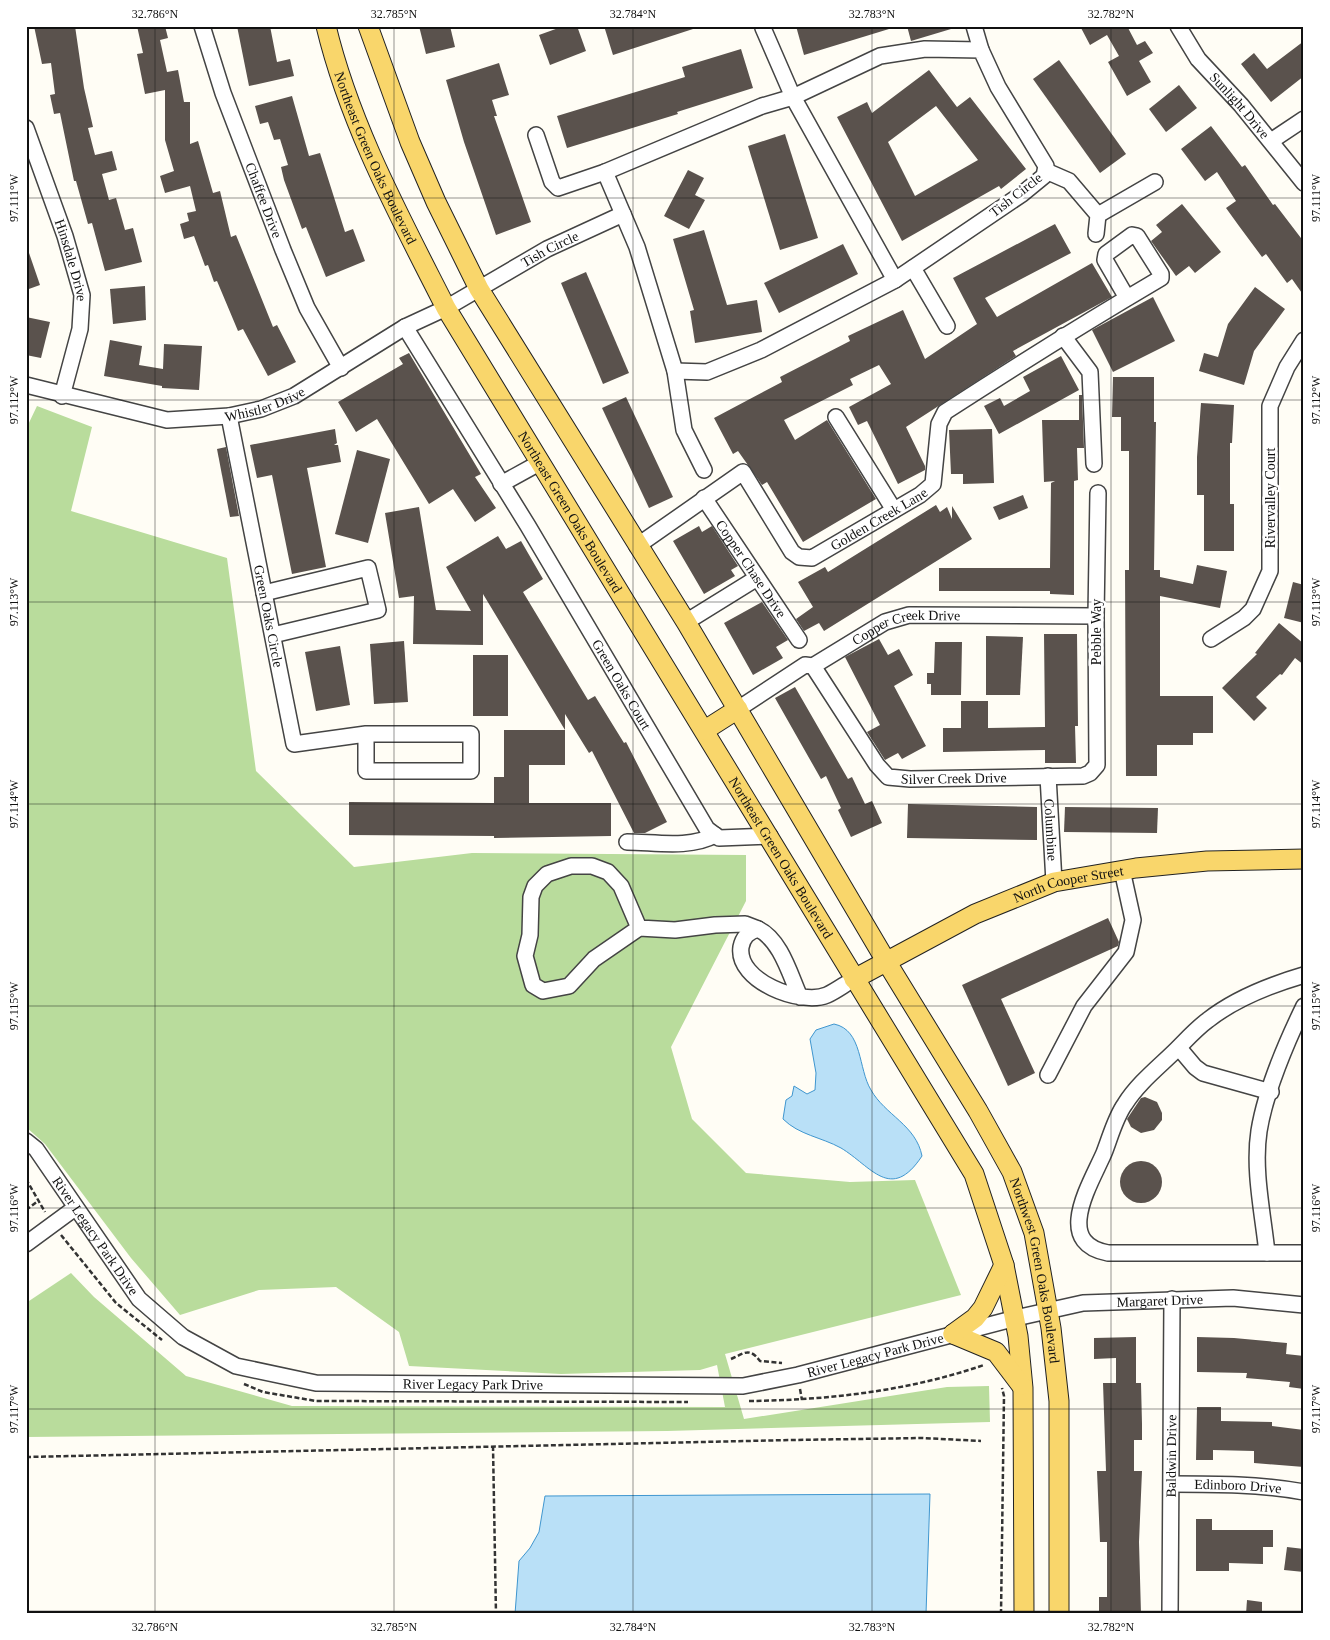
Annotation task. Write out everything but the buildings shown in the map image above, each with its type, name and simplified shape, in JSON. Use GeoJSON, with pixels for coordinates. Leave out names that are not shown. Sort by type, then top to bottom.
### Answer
{"type":"FeatureCollection","features":[{"type":"Feature","properties":{"kind":"main road","name":"Northeast Green Oaks Boulevard"},"geometry":{"type":"LineString","coordinates":[[326,26],[360,130],[386,190],[446,308],[770,836],[854,979]]}},
{"type":"Feature","properties":{"kind":"main road"},"geometry":{"type":"LineString","coordinates":[[368,26],[414,150],[436,202],[479,289],[686,622],[886,961]]}},
{"type":"Feature","properties":{"kind":"main road"},"geometry":{"type":"LineString","coordinates":[[705,730],[738,709]]}},
{"type":"Feature","properties":{"kind":"main road","name":"North Cooper Street"},"geometry":{"type":"LineString","coordinates":[[854,979],[975,914],[1054,882],[1122,870],[1207,861],[1304,859]]}},
{"type":"Feature","properties":{"kind":"main road","name":"Northwest Green Oaks Boulevard"},"geometry":{"type":"LineString","coordinates":[[886,961],[978,1111],[1012,1172],[1034,1234],[1049,1310],[1059,1401],[1058,1614]]}},
{"type":"Feature","properties":{"kind":"main road","name":"Northwest Green Oaks Boulevard"},"geometry":{"type":"LineString","coordinates":[[854,979],[974,1174],[1004,1265],[1016,1318],[1023,1388],[1024,1614]]}},
{"type":"Feature","properties":{"kind":"main road"},"geometry":{"type":"LineString","coordinates":[[953,1334],[975,1318],[983,1308],[1004,1265]]}},
{"type":"Feature","properties":{"kind":"main road"},"geometry":{"type":"LineString","coordinates":[[953,1334],[996,1352],[1023,1388]]}},
{"type":"Feature","properties":{"kind":"street","name":"Chaffee Drive"},"geometry":{"type":"LineString","coordinates":[[202,26],[223,93],[283,250],[307,308],[341,368]]}},
{"type":"Feature","properties":{"kind":"street","name":"Tish Circle"},"geometry":{"type":"LineString","coordinates":[[675,371],[707,372],[761,350],[895,280],[1022,194],[1044,176],[1046,166],[998,87],[974,26]]}},
{"type":"Feature","properties":{"kind":"street","name":"Sunlight Drive"},"geometry":{"type":"LineString","coordinates":[[1178,26],[1198,59],[1241,105],[1304,183]]}},
{"type":"Feature","properties":{"kind":"street"},"geometry":{"type":"LineString","coordinates":[[763,28],[793,97],[895,280]]}},
{"type":"Feature","properties":{"kind":"street"},"geometry":{"type":"LineString","coordinates":[[536,135],[552,182],[558,188],[605,172],[762,106],[793,97],[880,56],[925,49],[982,50]]}},
{"type":"Feature","properties":{"kind":"street"},"geometry":{"type":"LineString","coordinates":[[1271,142],[1304,119]]}},
{"type":"Feature","properties":{"kind":"street","name":"Hinsdale Drive"},"geometry":{"type":"LineString","coordinates":[[26,128],[65,236],[82,295],[80,329],[62,396]]}},
{"type":"Feature","properties":{"kind":"street"},"geometry":{"type":"LineString","coordinates":[[1046,171],[1069,181],[1098,215],[1096,234]]}},
{"type":"Feature","properties":{"kind":"street"},"geometry":{"type":"LineString","coordinates":[[605,172],[637,248],[675,371],[684,430],[704,470]]}},
{"type":"Feature","properties":{"kind":"street"},"geometry":{"type":"LineString","coordinates":[[1098,215],[1155,182]]}},
{"type":"Feature","properties":{"kind":"street","name":"Tish Circle"},"geometry":{"type":"LineString","coordinates":[[479,289],[547,249],[623,214]]}},
{"type":"Feature","properties":{"kind":"street"},"geometry":{"type":"LineString","coordinates":[[913,268],[947,326]]}},
{"type":"Feature","properties":{"kind":"street","name":"Whistler Drive"},"geometry":{"type":"LineString","coordinates":[[26,386],[167,420],[230,416],[260,409],[294,396],[405,327],[446,308],[479,289]]}},
{"type":"Feature","properties":{"kind":"street","name":"Golden Creek Lane"},"geometry":{"type":"LineString","coordinates":[[637,546],[743,472],[792,552],[799,557],[812,558],[894,510],[933,484],[939,424],[945,412],[1063,336],[1127,298]]}},
{"type":"Feature","properties":{"kind":"street","name":"Green Oaks Court"},"geometry":{"type":"LineString","coordinates":[[405,327],[528,526],[707,829],[715,835]]}},
{"type":"Feature","properties":{"kind":"street"},"geometry":{"type":"LineString","coordinates":[[1063,336],[1090,372],[1094,464]]}},
{"type":"Feature","properties":{"kind":"street","name":"Rivervalley Court"},"geometry":{"type":"LineString","coordinates":[[1211,639],[1244,618],[1253,608],[1270,571],[1270,406],[1287,367],[1304,340]]}},
{"type":"Feature","properties":{"kind":"street","name":"Green Oaks Circle"},"geometry":{"type":"LineString","coordinates":[[230,416],[294,744],[366,734]]}},
{"type":"Feature","properties":{"kind":"street"},"geometry":{"type":"LineString","coordinates":[[836,417],[894,510]]}},
{"type":"Feature","properties":{"kind":"street"},"geometry":{"type":"LineString","coordinates":[[501,484],[541,462]]}},
{"type":"Feature","properties":{"kind":"street","name":"Pebble Way"},"geometry":{"type":"LineString","coordinates":[[1093,770],[1097,765],[1096,616],[1098,493]]}},
{"type":"Feature","properties":{"kind":"street","name":"Copper Chase Drive"},"geometry":{"type":"LineString","coordinates":[[704,498],[799,640]]}},
{"type":"Feature","properties":{"kind":"street"},"geometry":{"type":"LineString","coordinates":[[264,593],[368,568],[378,610],[273,635]]}},
{"type":"Feature","properties":{"kind":"street"},"geometry":{"type":"LineString","coordinates":[[686,622],[757,578]]}},
{"type":"Feature","properties":{"kind":"street","name":"Copper Creek Drive"},"geometry":{"type":"LineString","coordinates":[[738,709],[805,665],[813,666],[885,622],[909,615],[1096,616]]}},
{"type":"Feature","properties":{"kind":"street","name":"Silver Creek Drive"},"geometry":{"type":"LineString","coordinates":[[813,666],[877,765],[888,777],[910,779],[1082,776],[1093,770]]}},
{"type":"Feature","properties":{"kind":"street"},"geometry":{"type":"LineString","coordinates":[[366,734],[471,734],[471,771],[366,771],[366,734]]}},
{"type":"Feature","properties":{"kind":"street","name":"Columbine"},"geometry":{"type":"LineString","coordinates":[[1048,776],[1054,882]]}},
{"type":"Feature","properties":{"kind":"street"},"geometry":{"type":"LineString","coordinates":[[627,842],[691,843],[707,840],[715,835],[719,838],[770,836]]}},
{"type":"Feature","properties":{"kind":"street"},"geometry":{"type":"LineString","coordinates":[[639,928],[621,886],[608,872],[592,866],[571,866],[547,874],[535,886],[531,897],[530,935],[525,956],[533,985],[543,991],[568,986],[594,959],[639,928],[675,930],[745,924],[768,934],[800,997]]}},
{"type":"Feature","properties":{"kind":"street"},"geometry":{"type":"LineString","coordinates":[[1048,1075],[1084,1006],[1126,952],[1133,920],[1122,870]]}},
{"type":"Feature","properties":{"kind":"street"},"geometry":{"type":"LineString","coordinates":[[758,929],[749,932],[742,941],[740,953],[745,969],[758,981],[800,997],[827,995],[854,979]]}},
{"type":"Feature","properties":{"kind":"street"},"geometry":{"type":"LineString","coordinates":[[1304,975],[1254,992],[1207,1020],[1149,1074],[1125,1104],[1080,1210],[1079,1232],[1083,1240],[1094,1251],[1108,1253],[1304,1253]]}},
{"type":"Feature","properties":{"kind":"street"},"geometry":{"type":"LineString","coordinates":[[1268,1253],[1259,1168],[1259,1132],[1279,1066],[1304,1006]]}},
{"type":"Feature","properties":{"kind":"street"},"geometry":{"type":"LineString","coordinates":[[1179,1048],[1195,1067],[1203,1073],[1271,1092]]}},
{"type":"Feature","properties":{"kind":"street","name":"River Legacy Park Drive"},"geometry":{"type":"LineString","coordinates":[[26,1141],[36,1149],[139,1299],[183,1337],[236,1366],[316,1383],[743,1386],[798,1374],[1016,1318]]}},
{"type":"Feature","properties":{"kind":"street"},"geometry":{"type":"LineString","coordinates":[[26,1244],[75,1208]]}},
{"type":"Feature","properties":{"kind":"street","name":"Margaret Drive"},"geometry":{"type":"LineString","coordinates":[[1016,1318],[1082,1303],[1172,1299],[1233,1298],[1304,1306]]}},
{"type":"Feature","properties":{"kind":"street","name":"Baldwin Drive"},"geometry":{"type":"LineString","coordinates":[[1170,1614],[1172,1299]]}},
{"type":"Feature","properties":{"kind":"street","name":"Edinboro Drive"},"geometry":{"type":"LineString","coordinates":[[1172,1484],[1276,1487],[1304,1492]]}},
{"type":"Feature","properties":{"kind":"path"},"geometry":{"type":"LineString","coordinates":[[26,1179],[46,1213]]}},
{"type":"Feature","properties":{"kind":"path"},"geometry":{"type":"LineString","coordinates":[[26,1210],[38,1201]]}},
{"type":"Feature","properties":{"kind":"path"},"geometry":{"type":"LineString","coordinates":[[1001,1614],[1004,1396],[1002,1387]]}},
{"type":"Feature","properties":{"kind":"path"},"geometry":{"type":"LineString","coordinates":[[26,1457],[848,1439],[923,1438],[982,1441]]}},
{"type":"Feature","properties":{"kind":"path"},"geometry":{"type":"LineString","coordinates":[[492,1446],[496,1614]]}},
{"type":"Feature","properties":{"kind":"green space"},"geometry":{"type":"Polygon","coordinates":[[[37,406],[92,427],[71,511],[227,558],[256,771],[354,867],[472,853],[746,855],[746,901],[671,1047],[692,1119],[746,1173],[850,1182],[915,1180],[961,1295],[725,1354],[744,1419],[947,1387],[989,1386],[990,1422],[667,1431],[26,1437],[26,1303],[71,1273],[94,1297],[186,1376],[292,1406],[725,1407],[717,1365],[700,1370],[561,1374],[409,1366],[399,1332],[336,1287],[259,1290],[180,1315],[131,1258],[45,1144],[26,1127],[26,429],[37,406]]]}},
{"type":"Feature","properties":{"kind":"water"},"geometry":{"type":"Polygon","coordinates":[[[834,1024],[850,1034],[855,1042],[867,1081],[877,1099],[907,1128],[919,1145],[922,1156],[911,1170],[900,1177],[891,1179],[881,1176],[841,1148],[796,1129],[783,1119],[786,1100],[792,1096],[794,1086],[807,1094],[815,1090],[816,1073],[810,1039],[816,1030],[834,1024]]]}},
{"type":"Feature","properties":{"kind":"water"},"geometry":{"type":"Polygon","coordinates":[[[930,1494],[926,1614],[515,1614],[519,1561],[530,1548],[539,1532],[545,1496],[930,1494]]]}}]}
